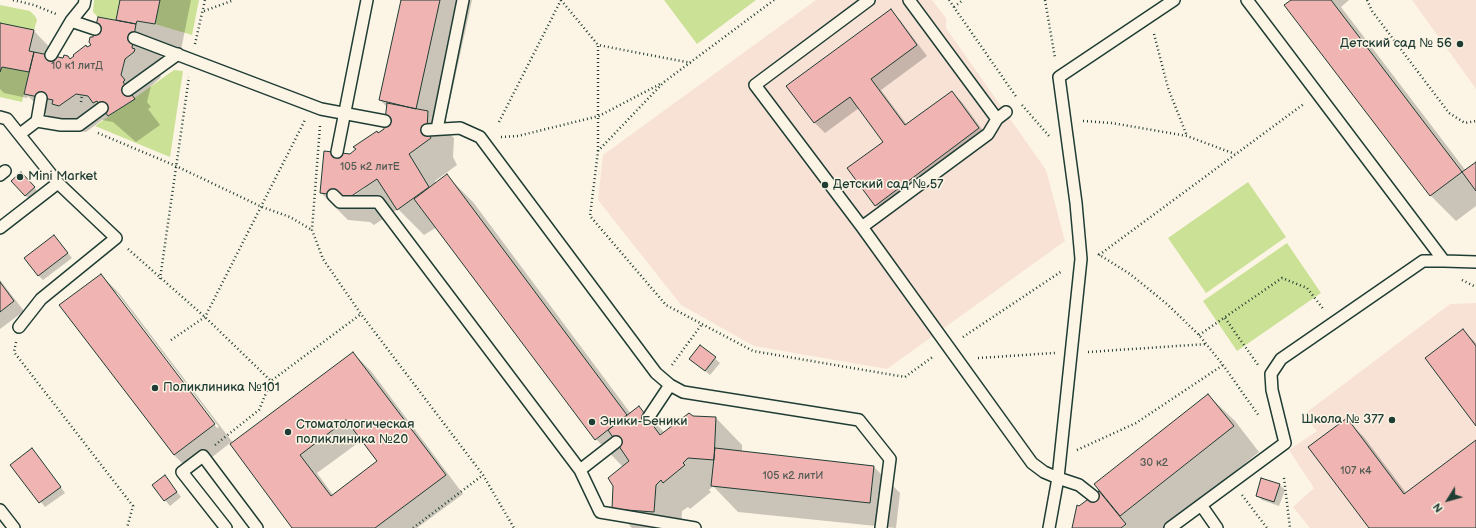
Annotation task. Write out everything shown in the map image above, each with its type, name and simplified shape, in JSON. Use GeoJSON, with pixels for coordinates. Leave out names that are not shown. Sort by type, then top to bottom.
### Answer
{"type":"FeatureCollection","features":[{"type":"Feature","properties":{"kind":"lane"},"geometry":{"type":"LineString","coordinates":[[51,55],[71,21],[84,5],[85,0]]}},
{"type":"Feature","properties":{"kind":"lane"},"geometry":{"type":"LineString","coordinates":[[337,152],[367,0]]}},
{"type":"Feature","properties":{"kind":"lane"},"geometry":{"type":"LineString","coordinates":[[463,0],[432,130],[460,128],[480,137],[656,372],[670,385],[684,392],[859,420],[890,458],[881,528]]}},
{"type":"Feature","properties":{"kind":"lane"},"geometry":{"type":"LineString","coordinates":[[869,0],[755,85],[862,228],[1032,463],[1044,472],[1079,485],[1093,496]]}},
{"type":"Feature","properties":{"kind":"lane"},"geometry":{"type":"LineString","coordinates":[[909,0],[997,119]]}},
{"type":"Feature","properties":{"kind":"lane"},"geometry":{"type":"LineString","coordinates":[[1049,528],[1058,478],[1081,259],[1081,243],[1059,77],[1174,0]]}},
{"type":"Feature","properties":{"kind":"lane"},"geometry":{"type":"LineString","coordinates":[[1247,0],[1444,261]]}},
{"type":"Feature","properties":{"kind":"lane"},"geometry":{"type":"LineString","coordinates":[[71,21],[95,29]]}},
{"type":"Feature","properties":{"kind":"lane"},"geometry":{"type":"LineString","coordinates":[[134,38],[317,107],[385,122]]}},
{"type":"Feature","properties":{"kind":"lane"},"geometry":{"type":"LineString","coordinates":[[128,90],[178,54]]}},
{"type":"Feature","properties":{"kind":"lane"},"geometry":{"type":"LineString","coordinates":[[20,134],[37,121],[41,98]]}},
{"type":"Feature","properties":{"kind":"lane"},"geometry":{"type":"LineString","coordinates":[[37,121],[62,125],[79,125],[102,108]]}},
{"type":"Feature","properties":{"kind":"lane"},"geometry":{"type":"LineString","coordinates":[[862,228],[988,134],[997,119],[1006,112]]}},
{"type":"Feature","properties":{"kind":"lane"},"geometry":{"type":"LineString","coordinates":[[0,117],[7,119],[58,183],[116,238],[41,299],[19,327]]}},
{"type":"Feature","properties":{"kind":"lane"},"geometry":{"type":"LineString","coordinates":[[0,228],[58,183]]}},
{"type":"Feature","properties":{"kind":"lane"},"geometry":{"type":"LineString","coordinates":[[333,195],[340,202],[378,202],[580,470],[600,512],[695,528]]}},
{"type":"Feature","properties":{"kind":"lane"},"geometry":{"type":"LineString","coordinates":[[1170,528],[1285,443],[1272,385],[1271,374],[1281,359],[1423,261],[1476,262]]}},
{"type":"Feature","properties":{"kind":"lane"},"geometry":{"type":"LineString","coordinates":[[648,418],[670,385]]}},
{"type":"Feature","properties":{"kind":"lane"},"geometry":{"type":"LineString","coordinates":[[580,470],[616,442]]}},
{"type":"Feature","properties":{"kind":"lane"},"geometry":{"type":"LineString","coordinates":[[226,528],[182,472],[202,456],[258,528]]}},
{"type":"Feature","properties":{"kind":"lane"},"geometry":{"type":"LineString","coordinates":[[1201,505],[1217,528]]}},
{"type":"Feature","properties":{"kind":"lane"},"geometry":{"type":"LineString","coordinates":[[0,510],[14,528]]}},
{"type":"Feature","properties":{"kind":"path"},"geometry":{"type":"LineString","coordinates":[[13,0],[34,5],[71,21]]}},
{"type":"Feature","properties":{"kind":"path"},"geometry":{"type":"LineString","coordinates":[[160,279],[192,59],[206,0]]}},
{"type":"Feature","properties":{"kind":"path"},"geometry":{"type":"LineString","coordinates":[[203,11],[234,0]]}},
{"type":"Feature","properties":{"kind":"path"},"geometry":{"type":"LineString","coordinates":[[499,122],[561,0],[598,45],[598,150],[590,216],[666,305],[753,351],[905,376],[1081,259]]}},
{"type":"Feature","properties":{"kind":"path"},"geometry":{"type":"LineString","coordinates":[[480,137],[518,136],[599,116],[664,82],[774,0]]}},
{"type":"Feature","properties":{"kind":"path"},"geometry":{"type":"LineString","coordinates":[[949,0],[1020,102],[1050,136]]}},
{"type":"Feature","properties":{"kind":"path"},"geometry":{"type":"LineString","coordinates":[[954,7],[963,0]]}},
{"type":"Feature","properties":{"kind":"path"},"geometry":{"type":"LineString","coordinates":[[1045,0],[1059,77]]}},
{"type":"Feature","properties":{"kind":"path"},"geometry":{"type":"LineString","coordinates":[[1367,0],[1372,11],[1449,113],[1465,122],[1476,121]]}},
{"type":"Feature","properties":{"kind":"path"},"geometry":{"type":"LineString","coordinates":[[1150,16],[1168,88],[1187,136]]}},
{"type":"Feature","properties":{"kind":"path"},"geometry":{"type":"LineString","coordinates":[[598,45],[691,63]]}},
{"type":"Feature","properties":{"kind":"path"},"geometry":{"type":"LineString","coordinates":[[598,150],[664,82]]}},
{"type":"Feature","properties":{"kind":"path"},"geometry":{"type":"LineString","coordinates":[[1099,255],[1317,93]]}},
{"type":"Feature","properties":{"kind":"path"},"geometry":{"type":"LineString","coordinates":[[171,340],[205,316],[262,207],[317,107]]}},
{"type":"Feature","properties":{"kind":"path"},"geometry":{"type":"LineString","coordinates":[[317,107],[312,230],[323,259],[361,314],[483,475],[514,528]]}},
{"type":"Feature","properties":{"kind":"path"},"geometry":{"type":"LineString","coordinates":[[1064,119],[1112,123],[1187,136],[1235,154]]}},
{"type":"Feature","properties":{"kind":"path"},"geometry":{"type":"LineString","coordinates":[[79,125],[176,166],[262,207],[290,217],[312,230]]}},
{"type":"Feature","properties":{"kind":"path"},"geometry":{"type":"LineString","coordinates":[[116,238],[160,279],[205,316],[271,381]]}},
{"type":"Feature","properties":{"kind":"path"},"geometry":{"type":"LineString","coordinates":[[1081,243],[1130,274],[1167,304],[1199,335],[1223,365],[1262,420]]}},
{"type":"Feature","properties":{"kind":"path"},"geometry":{"type":"LineString","coordinates":[[1455,276],[1476,287]]}},
{"type":"Feature","properties":{"kind":"path"},"geometry":{"type":"LineString","coordinates":[[1199,335],[1282,278],[1308,288],[1314,297]]}},
{"type":"Feature","properties":{"kind":"path"},"geometry":{"type":"LineString","coordinates":[[202,456],[259,410],[271,381],[361,314]]}},
{"type":"Feature","properties":{"kind":"path"},"geometry":{"type":"LineString","coordinates":[[1225,318],[1244,346]]}},
{"type":"Feature","properties":{"kind":"path"},"geometry":{"type":"LineString","coordinates":[[670,385],[671,366],[702,324]]}},
{"type":"Feature","properties":{"kind":"path"},"geometry":{"type":"LineString","coordinates":[[19,327],[14,352],[133,506],[127,528]]}},
{"type":"Feature","properties":{"kind":"path"},"geometry":{"type":"LineString","coordinates":[[1059,458],[1136,423],[1223,365]]}},
{"type":"Feature","properties":{"kind":"path"},"geometry":{"type":"LineString","coordinates":[[413,528],[483,475]]}},
{"type":"Feature","properties":{"kind":"path"},"geometry":{"type":"LineString","coordinates":[[1284,478],[1290,528]]}},
{"type":"Feature","properties":{"kind":"path"},"geometry":{"type":"LineString","coordinates":[[1248,502],[1267,528]]}},
{"type":"Feature","properties":{"kind":"shaded area","name":"Детский сад № 57"},"geometry":{"type":"Polygon","coordinates":[[[816,0],[932,0],[946,18],[946,28],[1046,170],[1065,241],[887,369],[754,346],[681,305],[598,200],[603,155],[816,0]]]}},
{"type":"Feature","properties":{"kind":"shaded area","name":"Детский сад № 56"},"geometry":{"type":"Polygon","coordinates":[[[1412,0],[1476,0],[1476,89],[1412,0]]]}},
{"type":"Feature","properties":{"kind":"shaded area","name":"Школа № 377"},"geometry":{"type":"Polygon","coordinates":[[[1476,303],[1476,528],[1310,528],[1293,507],[1314,488],[1289,450],[1317,431],[1303,415],[1450,304],[1476,303]]]}},
{"type":"Feature","properties":{"kind":"green space"},"geometry":{"type":"Polygon","coordinates":[[[94,0],[120,0],[116,20],[98,17],[93,12],[94,0]]]}},
{"type":"Feature","properties":{"kind":"green space"},"geometry":{"type":"Polygon","coordinates":[[[160,0],[199,0],[192,35],[155,24],[160,0]]]}},
{"type":"Feature","properties":{"kind":"green space"},"geometry":{"type":"Polygon","coordinates":[[[664,0],[756,0],[697,44],[664,0]]]}},
{"type":"Feature","properties":{"kind":"green space"},"geometry":{"type":"Polygon","coordinates":[[[0,5],[30,11],[37,20],[34,30],[0,23],[0,5]]]}},
{"type":"Feature","properties":{"kind":"green space"},"geometry":{"type":"Polygon","coordinates":[[[2,67],[29,72],[22,102],[0,97],[0,72],[2,67]]]}},
{"type":"Feature","properties":{"kind":"green space"},"geometry":{"type":"Polygon","coordinates":[[[174,70],[183,71],[170,157],[95,126],[174,70]]]}},
{"type":"Feature","properties":{"kind":"green space"},"geometry":{"type":"Polygon","coordinates":[[[1248,182],[1286,237],[1206,293],[1168,238],[1248,182]]]}},
{"type":"Feature","properties":{"kind":"green space"},"geometry":{"type":"Polygon","coordinates":[[[1287,243],[1321,293],[1237,351],[1203,301],[1287,243]]]}},
{"type":"Feature","properties":{"kind":"building"},"geometry":{"type":"Polygon","coordinates":[[[120,0],[160,0],[155,24],[137,21],[136,24],[116,20],[120,0]]]}},
{"type":"Feature","properties":{"kind":"building"},"geometry":{"type":"Polygon","coordinates":[[[401,0],[440,0],[416,109],[379,100],[401,0]]]}},
{"type":"Feature","properties":{"kind":"building"},"geometry":{"type":"Polygon","coordinates":[[[1291,0],[1331,0],[1462,172],[1430,196],[1284,5],[1291,0]]]}},
{"type":"Feature","properties":{"kind":"building"},"geometry":{"type":"Polygon","coordinates":[[[891,9],[917,45],[871,79],[905,125],[952,91],[979,128],[875,206],[847,168],[883,142],[850,97],[814,123],[786,86],[891,9]]]}},
{"type":"Feature","properties":{"kind":"building"},"geometry":{"type":"Polygon","coordinates":[[[98,17],[136,24],[132,48],[135,49],[134,52],[125,59],[121,75],[125,80],[123,82],[135,99],[108,116],[97,101],[93,103],[88,96],[76,94],[59,106],[52,104],[53,100],[24,94],[34,52],[63,58],[64,55],[68,56],[70,59],[86,45],[87,47],[91,45],[89,42],[90,37],[93,37],[98,17]]]}},
{"type":"Feature","properties":{"kind":"building"},"geometry":{"type":"Polygon","coordinates":[[[0,23],[34,30],[29,51],[34,52],[29,72],[2,67],[0,72],[0,23]]]}},
{"type":"Feature","properties":{"kind":"building"},"geometry":{"type":"Polygon","coordinates":[[[387,103],[428,111],[427,130],[431,138],[409,154],[429,187],[397,210],[377,179],[347,199],[343,196],[320,193],[324,151],[350,154],[356,149],[353,147],[377,131],[378,133],[384,129],[387,103]]]}},
{"type":"Feature","properties":{"kind":"building"},"geometry":{"type":"Polygon","coordinates":[[[1476,162],[1476,191],[1462,172],[1476,162]]]}},
{"type":"Feature","properties":{"kind":"building"},"geometry":{"type":"Polygon","coordinates":[[[21,172],[35,187],[25,196],[11,181],[21,172]]]}},
{"type":"Feature","properties":{"kind":"building"},"geometry":{"type":"Polygon","coordinates":[[[447,174],[627,415],[595,440],[414,199],[447,174]]]}},
{"type":"Feature","properties":{"kind":"building"},"geometry":{"type":"Polygon","coordinates":[[[54,235],[68,253],[38,276],[24,258],[54,235]]]}},
{"type":"Feature","properties":{"kind":"building","name":"Поликлиника №101"},"geometry":{"type":"Polygon","coordinates":[[[101,274],[215,424],[174,455],[59,305],[101,274]]]}},
{"type":"Feature","properties":{"kind":"building"},"geometry":{"type":"Polygon","coordinates":[[[0,282],[14,301],[0,312],[0,282]]]}},
{"type":"Feature","properties":{"kind":"building"},"geometry":{"type":"Polygon","coordinates":[[[1463,329],[1476,346],[1476,426],[1425,358],[1463,329]]]}},
{"type":"Feature","properties":{"kind":"building"},"geometry":{"type":"Polygon","coordinates":[[[700,345],[716,357],[705,371],[689,359],[700,345]]]}},
{"type":"Feature","properties":{"kind":"building","name":"Стоматологическая поликлиника №20"},"geometry":{"type":"Polygon","coordinates":[[[353,352],[446,475],[375,528],[292,528],[230,444],[353,352]],[[346,420],[300,455],[331,496],[377,461],[346,420]]]}},
{"type":"Feature","properties":{"kind":"building"},"geometry":{"type":"Polygon","coordinates":[[[1208,394],[1234,426],[1120,516],[1094,484],[1208,394]]]}},
{"type":"Feature","properties":{"kind":"building"},"geometry":{"type":"Polygon","coordinates":[[[639,406],[660,435],[689,413],[693,416],[716,417],[714,460],[688,458],[683,463],[685,465],[663,483],[661,480],[656,485],[654,512],[612,509],[613,486],[608,478],[629,461],[608,430],[639,406]]]}},
{"type":"Feature","properties":{"kind":"building"},"geometry":{"type":"Polygon","coordinates":[[[1347,418],[1404,494],[1476,440],[1476,528],[1369,528],[1308,447],[1347,418]]]}},
{"type":"Feature","properties":{"kind":"building"},"geometry":{"type":"Polygon","coordinates":[[[32,448],[61,487],[39,503],[10,465],[32,448]]]}},
{"type":"Feature","properties":{"kind":"building"},"geometry":{"type":"Polygon","coordinates":[[[715,448],[874,466],[870,503],[711,486],[715,448]]]}},
{"type":"Feature","properties":{"kind":"building"},"geometry":{"type":"Polygon","coordinates":[[[165,475],[177,492],[164,501],[152,485],[165,475]]]}},
{"type":"Feature","properties":{"kind":"building"},"geometry":{"type":"Polygon","coordinates":[[[1261,478],[1280,484],[1274,502],[1256,496],[1261,478]]]}},
{"type":"Feature","properties":{"kind":"building"},"geometry":{"type":"Polygon","coordinates":[[[1099,491],[1126,524],[1121,528],[1072,528],[1077,505],[1079,506],[1099,491]]]}},
{"type":"Feature","properties":{"kind":"place","name":"Детский сад № 56"},"geometry":{"type":"Point","coordinates":[1460,44]}},
{"type":"Feature","properties":{"kind":"place","name":"Mini Market"},"geometry":{"type":"Point","coordinates":[20,177]}},
{"type":"Feature","properties":{"kind":"place","name":"Детский сад № 57"},"geometry":{"type":"Point","coordinates":[825,185]}},
{"type":"Feature","properties":{"kind":"place","name":"Поликлиника №101"},"geometry":{"type":"Point","coordinates":[155,388]}},
{"type":"Feature","properties":{"kind":"place","name":"Школа № 377"},"geometry":{"type":"Point","coordinates":[1392,420]}},
{"type":"Feature","properties":{"kind":"place","name":"Эники-Беники"},"geometry":{"type":"Point","coordinates":[592,422]}},
{"type":"Feature","properties":{"kind":"place","name":"Стоматологическая поликлиника №20"},"geometry":{"type":"Point","coordinates":[288,432]}}]}
